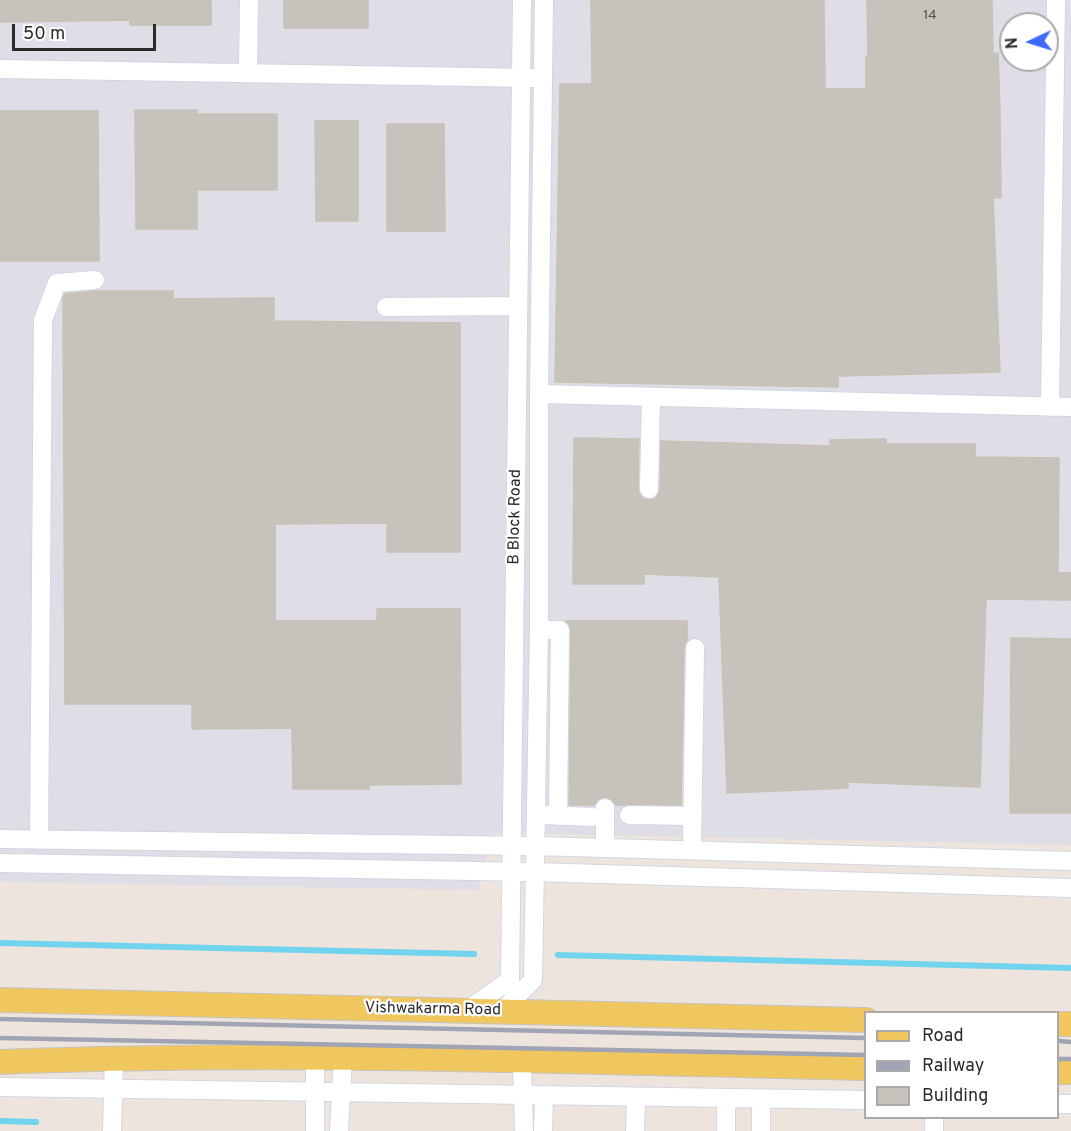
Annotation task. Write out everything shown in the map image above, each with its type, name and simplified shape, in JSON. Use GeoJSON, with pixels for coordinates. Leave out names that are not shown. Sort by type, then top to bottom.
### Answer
{"type":"FeatureCollection","features":[{"type":"Feature","properties":{"kind":"main road","name":"Vishwakarma Road"},"geometry":{"type":"LineString","coordinates":[[0,1000],[864,1020]]}},
{"type":"Feature","properties":{"kind":"main road"},"geometry":{"type":"LineString","coordinates":[[0,1062],[114,1058],[343,1059],[864,1068]]}},
{"type":"Feature","properties":{"kind":"street"},"geometry":{"type":"LineString","coordinates":[[248,73],[249,0]]}},
{"type":"Feature","properties":{"kind":"street","name":"B Block Road"},"geometry":{"type":"LineString","coordinates":[[466,1011],[510,980],[522,0]]}},
{"type":"Feature","properties":{"kind":"street"},"geometry":{"type":"LineString","coordinates":[[501,1012],[533,980],[539,630],[539,394],[544,0]]}},
{"type":"Feature","properties":{"kind":"street"},"geometry":{"type":"LineString","coordinates":[[1050,406],[1056,0]]}},
{"type":"Feature","properties":{"kind":"street"},"geometry":{"type":"LineString","coordinates":[[0,69],[543,78]]}},
{"type":"Feature","properties":{"kind":"street"},"geometry":{"type":"LineString","coordinates":[[39,840],[43,320],[57,283],[95,280]]}},
{"type":"Feature","properties":{"kind":"street"},"geometry":{"type":"LineString","coordinates":[[386,307],[518,306]]}},
{"type":"Feature","properties":{"kind":"street"},"geometry":{"type":"LineString","coordinates":[[539,394],[1071,407]]}},
{"type":"Feature","properties":{"kind":"street"},"geometry":{"type":"LineString","coordinates":[[649,489],[651,397]]}},
{"type":"Feature","properties":{"kind":"street"},"geometry":{"type":"LineString","coordinates":[[539,630],[560,630],[558,816]]}},
{"type":"Feature","properties":{"kind":"street"},"geometry":{"type":"LineString","coordinates":[[692,850],[694,648]]}},
{"type":"Feature","properties":{"kind":"street"},"geometry":{"type":"LineString","coordinates":[[535,815],[558,816],[598,812],[605,848]]}},
{"type":"Feature","properties":{"kind":"street"},"geometry":{"type":"LineString","coordinates":[[628,815],[693,816]]}},
{"type":"Feature","properties":{"kind":"street"},"geometry":{"type":"LineString","coordinates":[[0,839],[534,846],[1071,861]]}},
{"type":"Feature","properties":{"kind":"street"},"geometry":{"type":"LineString","coordinates":[[0,863],[511,871],[1071,888]]}},
{"type":"Feature","properties":{"kind":"street"},"geometry":{"type":"LineString","coordinates":[[112,1131],[114,1058]]}},
{"type":"Feature","properties":{"kind":"street"},"geometry":{"type":"LineString","coordinates":[[315,1059],[315,1131]]}},
{"type":"Feature","properties":{"kind":"street"},"geometry":{"type":"LineString","coordinates":[[339,1131],[343,1059]]}},
{"type":"Feature","properties":{"kind":"street"},"geometry":{"type":"LineString","coordinates":[[522,1061],[525,1095],[524,1131]]}},
{"type":"Feature","properties":{"kind":"street"},"geometry":{"type":"LineString","coordinates":[[0,1087],[864,1101]]}},
{"type":"Feature","properties":{"kind":"street"},"geometry":{"type":"LineString","coordinates":[[543,1131],[544,1095]]}},
{"type":"Feature","properties":{"kind":"street"},"geometry":{"type":"LineString","coordinates":[[635,1131],[636,1097]]}},
{"type":"Feature","properties":{"kind":"street"},"geometry":{"type":"LineString","coordinates":[[726,1098],[726,1131]]}},
{"type":"Feature","properties":{"kind":"street"},"geometry":{"type":"LineString","coordinates":[[761,1099],[761,1131]]}},
{"type":"Feature","properties":{"kind":"shaded area"},"geometry":{"type":"Polygon","coordinates":[[[0,0],[1071,0],[1071,845],[493,833],[478,890],[0,882],[0,0]]]}},
{"type":"Feature","properties":{"kind":"building"},"geometry":{"type":"Polygon","coordinates":[[[0,0],[211,0],[211,25],[130,25],[130,20],[0,22],[0,0]]]}},
{"type":"Feature","properties":{"kind":"building"},"geometry":{"type":"Polygon","coordinates":[[[284,0],[368,0],[368,28],[284,28],[284,0]]]}},
{"type":"Feature","properties":{"kind":"building"},"geometry":{"type":"Polygon","coordinates":[[[591,0],[824,0],[825,89],[866,89],[867,0],[992,0],[993,54],[998,53],[1000,114],[1001,198],[993,198],[1000,372],[838,376],[838,387],[555,382],[560,84],[592,84],[591,0]]]}},
{"type":"Feature","properties":{"kind":"building"},"geometry":{"type":"Polygon","coordinates":[[[135,110],[197,110],[197,114],[277,114],[277,190],[197,190],[197,229],[136,229],[135,110]]]}},
{"type":"Feature","properties":{"kind":"building"},"geometry":{"type":"Polygon","coordinates":[[[0,111],[98,111],[99,261],[0,261],[0,111]]]}},
{"type":"Feature","properties":{"kind":"building"},"geometry":{"type":"Polygon","coordinates":[[[315,121],[358,121],[358,221],[316,221],[315,121]]]}},
{"type":"Feature","properties":{"kind":"building"},"geometry":{"type":"Polygon","coordinates":[[[387,124],[444,124],[445,231],[387,231],[387,124]]]}},
{"type":"Feature","properties":{"kind":"building"},"geometry":{"type":"Polygon","coordinates":[[[94,291],[173,291],[173,299],[274,298],[274,321],[460,323],[460,552],[387,552],[387,523],[275,524],[275,621],[377,621],[377,609],[460,609],[461,784],[369,785],[369,789],[293,789],[292,728],[192,729],[192,704],[65,704],[63,298],[65,294],[94,291]]]}},
{"type":"Feature","properties":{"kind":"building"},"geometry":{"type":"Polygon","coordinates":[[[574,438],[639,439],[638,489],[643,498],[648,500],[655,499],[660,490],[661,441],[830,446],[830,440],[886,439],[886,444],[975,444],[975,457],[1059,458],[1058,573],[1071,573],[1071,600],[986,599],[980,787],[848,782],[848,788],[727,793],[719,577],[644,574],[644,584],[573,584],[574,438]]]}},
{"type":"Feature","properties":{"kind":"building"},"geometry":{"type":"Polygon","coordinates":[[[566,621],[687,621],[687,641],[684,648],[681,805],[616,805],[611,799],[604,797],[594,805],[569,805],[571,630],[566,621]]]}},
{"type":"Feature","properties":{"kind":"building"},"geometry":{"type":"Polygon","coordinates":[[[1011,638],[1071,639],[1071,813],[1010,813],[1011,638]]]}},
{"type":"Feature","properties":{"kind":"waterway"},"geometry":{"type":"LineString","coordinates":[[0,943],[474,954]]}},
{"type":"Feature","properties":{"kind":"waterway"},"geometry":{"type":"LineString","coordinates":[[558,955],[1071,968]]}},
{"type":"Feature","properties":{"kind":"waterway"},"geometry":{"type":"LineString","coordinates":[[0,1121],[36,1122]]}},
{"type":"Feature","properties":{"kind":"railway"},"geometry":{"type":"LineString","coordinates":[[0,1019],[864,1038]]}},
{"type":"Feature","properties":{"kind":"railway"},"geometry":{"type":"LineString","coordinates":[[0,1038],[864,1055]]}},
{"type":"Feature","properties":{"kind":"railway"},"geometry":{"type":"LineString","coordinates":[[1059,1041],[1071,1042]]}},
{"type":"Feature","properties":{"kind":"railway"},"geometry":{"type":"LineString","coordinates":[[1059,1059],[1071,1059]]}}]}
